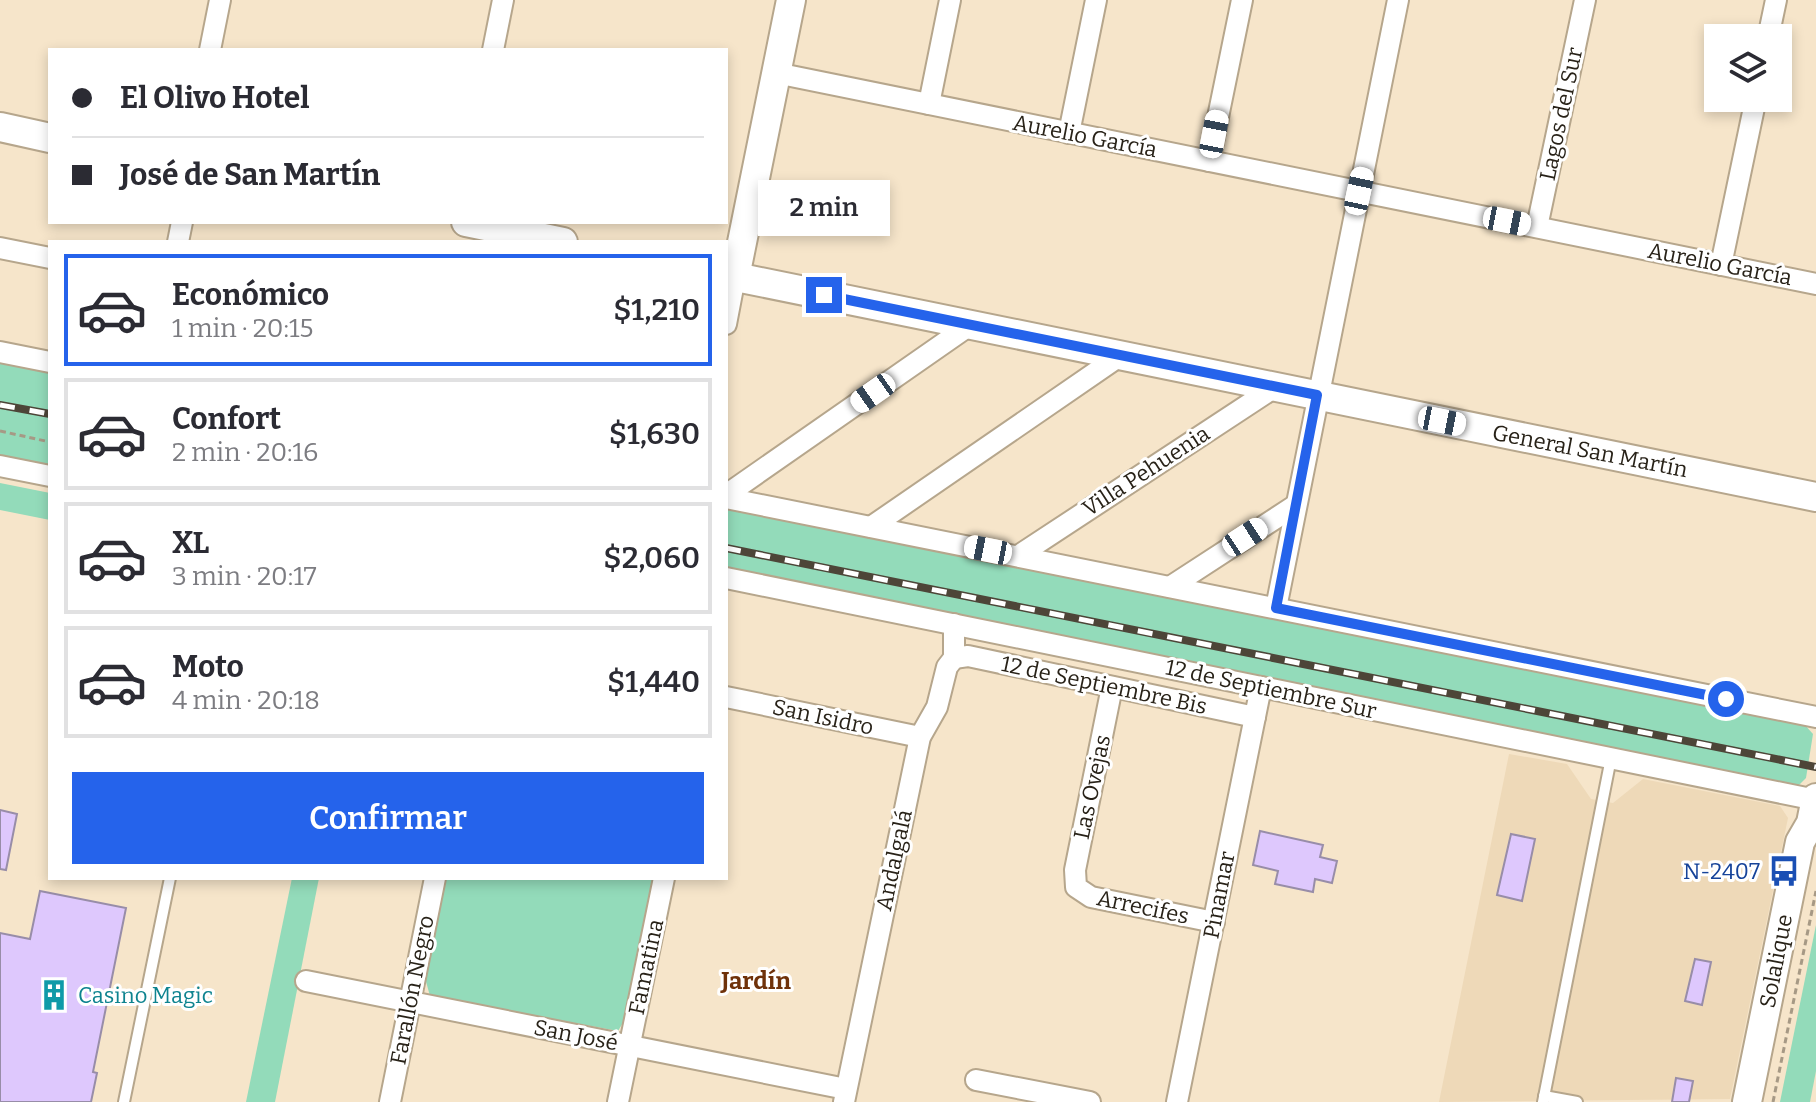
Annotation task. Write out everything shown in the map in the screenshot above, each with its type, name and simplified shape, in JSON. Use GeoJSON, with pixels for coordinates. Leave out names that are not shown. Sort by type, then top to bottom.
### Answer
{"type":"FeatureCollection","features":[{"type":"Feature","properties":{"kind":"main road"},"geometry":{"type":"LineString","coordinates":[[731,276],[791,0]]}},
{"type":"Feature","properties":{"kind":"main road"},"geometry":{"type":"LineString","coordinates":[[0,127],[48,138]]}},
{"type":"Feature","properties":{"kind":"main road"},"geometry":{"type":"LineString","coordinates":[[476,230],[548,240]]}},
{"type":"Feature","properties":{"kind":"main road","name":"General San Martín"},"geometry":{"type":"LineString","coordinates":[[731,276],[1816,497]]}},
{"type":"Feature","properties":{"kind":"main road","name":"Solalique"},"geometry":{"type":"LineString","coordinates":[[1747,1102],[1800,842],[1815,811]]}},
{"type":"Feature","properties":{"kind":"main road","name":"Solalique"},"geometry":{"type":"LineString","coordinates":[[1762,1102],[1815,844],[1815,811]]}},
{"type":"Feature","properties":{"kind":"street"},"geometry":{"type":"LineString","coordinates":[[210,48],[220,0]]}},
{"type":"Feature","properties":{"kind":"street"},"geometry":{"type":"LineString","coordinates":[[493,48],[503,0]]}},
{"type":"Feature","properties":{"kind":"street"},"geometry":{"type":"LineString","coordinates":[[929,104],[950,0]]}},
{"type":"Feature","properties":{"kind":"street"},"geometry":{"type":"LineString","coordinates":[[1069,133],[1096,0]]}},
{"type":"Feature","properties":{"kind":"street"},"geometry":{"type":"LineString","coordinates":[[1209,161],[1242,0]]}},
{"type":"Feature","properties":{"kind":"street"},"geometry":{"type":"LineString","coordinates":[[1276,608],[1398,0]]}},
{"type":"Feature","properties":{"kind":"street","name":"Lagos del Sur"},"geometry":{"type":"LineString","coordinates":[[1537,227],[1585,0]]}},
{"type":"Feature","properties":{"kind":"street"},"geometry":{"type":"LineString","coordinates":[[1771,24],[1776,0]]}},
{"type":"Feature","properties":{"kind":"street","name":"Aurelio García"},"geometry":{"type":"LineString","coordinates":[[776,73],[1816,284]]}},
{"type":"Feature","properties":{"kind":"street"},"geometry":{"type":"LineString","coordinates":[[1721,265],[1753,112]]}},
{"type":"Feature","properties":{"kind":"street"},"geometry":{"type":"LineString","coordinates":[[0,248],[48,258]]}},
{"type":"Feature","properties":{"kind":"street"},"geometry":{"type":"LineString","coordinates":[[728,305],[731,276]]}},
{"type":"Feature","properties":{"kind":"street"},"geometry":{"type":"LineString","coordinates":[[728,495],[970,325]]}},
{"type":"Feature","properties":{"kind":"street"},"geometry":{"type":"LineString","coordinates":[[0,352],[48,362]]}},
{"type":"Feature","properties":{"kind":"street"},"geometry":{"type":"LineString","coordinates":[[871,527],[1121,355]]}},
{"type":"Feature","properties":{"kind":"street","name":"Villa Pehuenia"},"geometry":{"type":"LineString","coordinates":[[1018,556],[1275,387]]}},
{"type":"Feature","properties":{"kind":"street"},"geometry":{"type":"LineString","coordinates":[[0,466],[48,476]]}},
{"type":"Feature","properties":{"kind":"street"},"geometry":{"type":"LineString","coordinates":[[728,496],[1816,717]]}},
{"type":"Feature","properties":{"kind":"street"},"geometry":{"type":"LineString","coordinates":[[1170,587],[1296,505]]}},
{"type":"Feature","properties":{"kind":"street","name":"12 de Septiembre Sur"},"geometry":{"type":"LineString","coordinates":[[728,578],[1611,758],[1815,811]]}},
{"type":"Feature","properties":{"kind":"street","name":"Andalgalá"},"geometry":{"type":"LineString","coordinates":[[845,1096],[920,737],[937,707],[947,667],[954,658],[954,624]]}},
{"type":"Feature","properties":{"kind":"street","name":"12 de Septiembre Bis"},"geometry":{"type":"LineString","coordinates":[[954,658],[964,655],[1255,717]]}},
{"type":"Feature","properties":{"kind":"street","name":"Las Ovejas"},"geometry":{"type":"LineString","coordinates":[[1076,887],[1075,870],[1112,687]]}},
{"type":"Feature","properties":{"kind":"street","name":"Pinamar"},"geometry":{"type":"LineString","coordinates":[[1177,1102],[1261,687]]}},
{"type":"Feature","properties":{"kind":"street","name":"San Isidro"},"geometry":{"type":"LineString","coordinates":[[728,697],[920,737]]}},
{"type":"Feature","properties":{"kind":"street","name":"Farallón Negro"},"geometry":{"type":"LineString","coordinates":[[390,1102],[435,880]]}},
{"type":"Feature","properties":{"kind":"street","name":"Famatina"},"geometry":{"type":"LineString","coordinates":[[618,1102],[664,880]]}},
{"type":"Feature","properties":{"kind":"street","name":"Arrecifes"},"geometry":{"type":"LineString","coordinates":[[1076,887],[1091,897],[1214,922]]}},
{"type":"Feature","properties":{"kind":"street","name":"San José"},"geometry":{"type":"LineString","coordinates":[[306,981],[629,1046],[845,1096]]}},
{"type":"Feature","properties":{"kind":"street"},"geometry":{"type":"LineString","coordinates":[[976,1080],[1090,1102]]}},
{"type":"Feature","properties":{"kind":"lane"},"geometry":{"type":"LineString","coordinates":[[1577,1102],[1543,1099],[1611,758]]}},
{"type":"Feature","properties":{"kind":"lane"},"geometry":{"type":"LineString","coordinates":[[124,1102],[170,880]]}},
{"type":"Feature","properties":{"kind":"path"},"geometry":{"type":"LineString","coordinates":[[0,431],[48,442]]}},
{"type":"Feature","properties":{"kind":"path"},"geometry":{"type":"LineString","coordinates":[[1773,1102],[1816,891]]}},
{"type":"Feature","properties":{"kind":"shaded area"},"geometry":{"type":"Polygon","coordinates":[[[1509,754],[1567,764],[1591,799],[1613,803],[1643,779],[1780,806],[1788,818],[1730,1099],[1439,1102],[1509,754]]]}},
{"type":"Feature","properties":{"kind":"green space"},"geometry":{"type":"Polygon","coordinates":[[[0,363],[48,373],[48,468],[0,458],[0,363]]]}},
{"type":"Feature","properties":{"kind":"green space"},"geometry":{"type":"Polygon","coordinates":[[[0,483],[48,493],[48,520],[0,510],[0,483]]]}},
{"type":"Feature","properties":{"kind":"green space"},"geometry":{"type":"Polygon","coordinates":[[[728,508],[1804,724],[1813,734],[1806,778],[1797,787],[728,573],[728,508]]]}},
{"type":"Feature","properties":{"kind":"green space"},"geometry":{"type":"Polygon","coordinates":[[[292,880],[319,880],[275,1102],[246,1102],[292,880]]]}},
{"type":"Feature","properties":{"kind":"green space"},"geometry":{"type":"Polygon","coordinates":[[[445,880],[653,880],[624,1021],[618,1031],[430,996],[425,978],[445,880]]]}},
{"type":"Feature","properties":{"kind":"green space"},"geometry":{"type":"Polygon","coordinates":[[[1816,925],[1816,1071],[1810,1102],[1780,1102],[1816,925]]]}},
{"type":"Feature","properties":{"kind":"building"},"geometry":{"type":"Polygon","coordinates":[[[0,810],[17,814],[6,870],[0,869],[0,810]]]}},
{"type":"Feature","properties":{"kind":"building"},"geometry":{"type":"Polygon","coordinates":[[[1260,831],[1323,845],[1320,857],[1337,861],[1332,883],[1315,879],[1313,892],[1275,884],[1278,871],[1253,865],[1260,831]]]}},
{"type":"Feature","properties":{"kind":"building"},"geometry":{"type":"Polygon","coordinates":[[[1511,834],[1535,839],[1522,901],[1497,895],[1511,834]]]}},
{"type":"Feature","properties":{"kind":"building","name":"Casino Magic"},"geometry":{"type":"Polygon","coordinates":[[[40,891],[126,908],[93,1072],[97,1073],[91,1102],[0,1102],[0,933],[30,939],[40,891]]]}},
{"type":"Feature","properties":{"kind":"building"},"geometry":{"type":"Polygon","coordinates":[[[1695,959],[1711,962],[1702,1005],[1685,1001],[1695,959]]]}},
{"type":"Feature","properties":{"kind":"building"},"geometry":{"type":"Polygon","coordinates":[[[1676,1078],[1693,1081],[1689,1102],[1672,1102],[1676,1078]]]}},
{"type":"Feature","properties":{"kind":"railway"},"geometry":{"type":"LineString","coordinates":[[0,405],[48,414]]}},
{"type":"Feature","properties":{"kind":"railway"},"geometry":{"type":"LineString","coordinates":[[728,548],[1816,767]]}},
{"type":"Feature","properties":{"kind":"place","name":"N-2407"},"geometry":{"type":"Point","coordinates":[1784,871]}},
{"type":"Feature","properties":{"kind":"place","name":"Casino Magic"},"geometry":{"type":"Point","coordinates":[54,995]}},
{"type":"Feature","properties":{"kind":"district","name":"Jardín"},"geometry":{"type":"Point","coordinates":[756,981]}},
{"type":"Feature","properties":{"kind":"route"},"geometry":{"type":"LineString","coordinates":[[824,295],[1317,395],[1276,608],[1726,699]]}}]}
